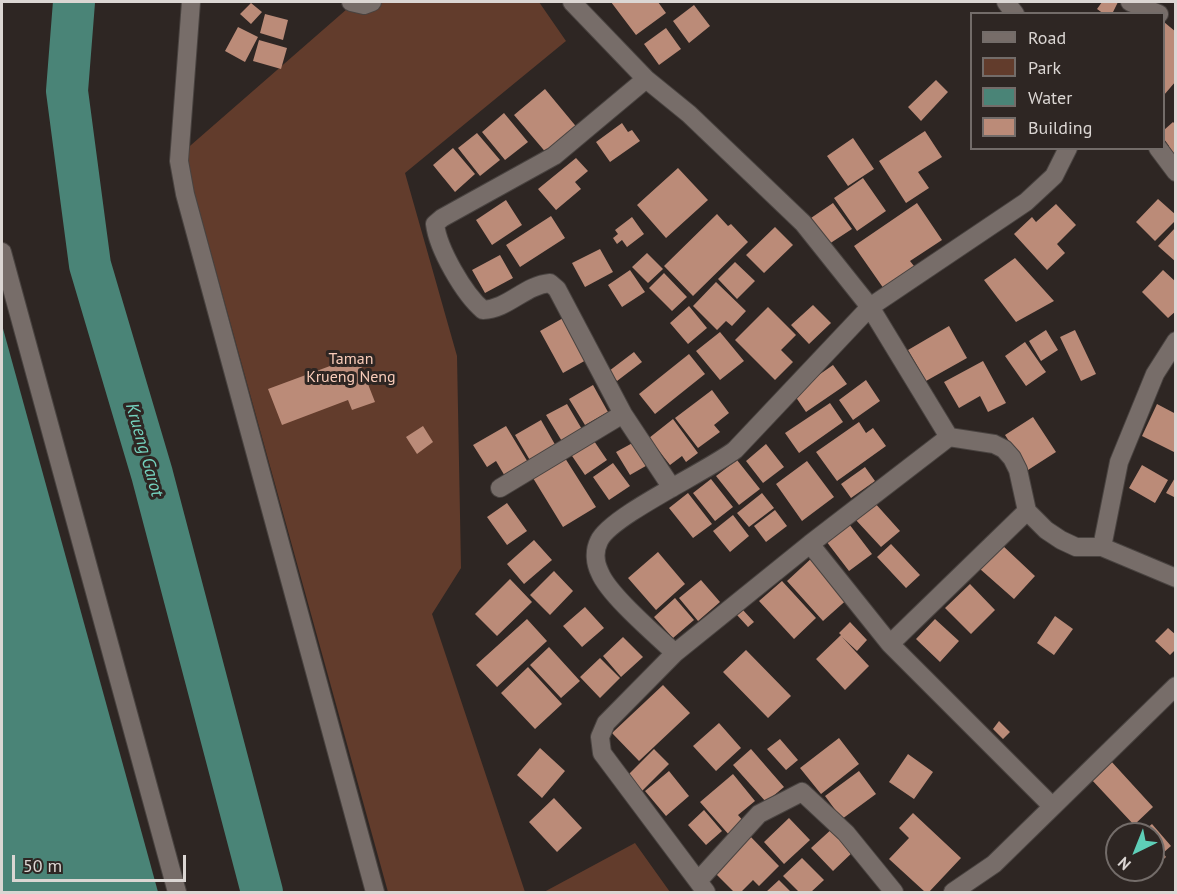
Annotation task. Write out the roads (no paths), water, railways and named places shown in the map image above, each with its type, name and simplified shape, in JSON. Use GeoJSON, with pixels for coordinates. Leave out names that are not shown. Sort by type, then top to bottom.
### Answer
{"type":"FeatureCollection","features":[{"type":"Feature","properties":{"kind":"street"},"geometry":{"type":"LineString","coordinates":[[191,2],[178,161],[375,892]]}},
{"type":"Feature","properties":{"kind":"street"},"geometry":{"type":"LineString","coordinates":[[351,2],[364,5],[372,2]]}},
{"type":"Feature","properties":{"kind":"street"},"geometry":{"type":"LineString","coordinates":[[572,2],[646,79],[697,121],[803,223],[870,307],[949,437]]}},
{"type":"Feature","properties":{"kind":"street"},"geometry":{"type":"LineString","coordinates":[[1130,2],[1154,12]]}},
{"type":"Feature","properties":{"kind":"street"},"geometry":{"type":"LineString","coordinates":[[646,79],[554,156],[435,224],[441,249],[474,303],[483,310],[493,310],[539,284],[549,283],[557,289],[623,414],[672,488]]}},
{"type":"Feature","properties":{"kind":"street"},"geometry":{"type":"LineString","coordinates":[[675,653],[612,591],[600,573],[595,556],[599,541],[608,528],[672,488],[720,462],[735,450],[870,307],[1026,202],[1054,176],[1067,150]]}},
{"type":"Feature","properties":{"kind":"street"},"geometry":{"type":"LineString","coordinates":[[1160,150],[1176,172]]}},
{"type":"Feature","properties":{"kind":"street"},"geometry":{"type":"LineString","coordinates":[[2,252],[177,892]]}},
{"type":"Feature","properties":{"kind":"street"},"geometry":{"type":"LineString","coordinates":[[1102,547],[1119,462],[1155,374],[1176,341]]}},
{"type":"Feature","properties":{"kind":"street"},"geometry":{"type":"LineString","coordinates":[[500,488],[623,414]]}},
{"type":"Feature","properties":{"kind":"street"},"geometry":{"type":"LineString","coordinates":[[894,892],[846,833],[802,792],[759,814],[702,887],[602,753],[600,737],[606,723],[675,653],[810,544],[949,437],[994,444],[1004,449],[1018,470],[1027,511],[1046,530],[1061,540],[1076,547],[1102,547],[1176,578]]}},
{"type":"Feature","properties":{"kind":"street"},"geometry":{"type":"LineString","coordinates":[[890,644],[1027,511]]}},
{"type":"Feature","properties":{"kind":"street"},"geometry":{"type":"LineString","coordinates":[[810,544],[890,644],[1051,806]]}},
{"type":"Feature","properties":{"kind":"street"},"geometry":{"type":"LineString","coordinates":[[953,892],[994,864],[1176,686]]}},
{"type":"Feature","properties":{"kind":"water"},"geometry":{"type":"Polygon","coordinates":[[[2,325],[158,892],[2,892],[2,325]]]}},
{"type":"Feature","properties":{"kind":"waterway","name":"Krueng Garot"},"geometry":{"type":"LineString","coordinates":[[74,2],[67,91],[90,265],[152,474],[262,892]]}},
{"type":"Feature","properties":{"kind":"park label","name":"Taman Krueng Neng"},"geometry":{"type":"Point","coordinates":[351,368]}}]}
